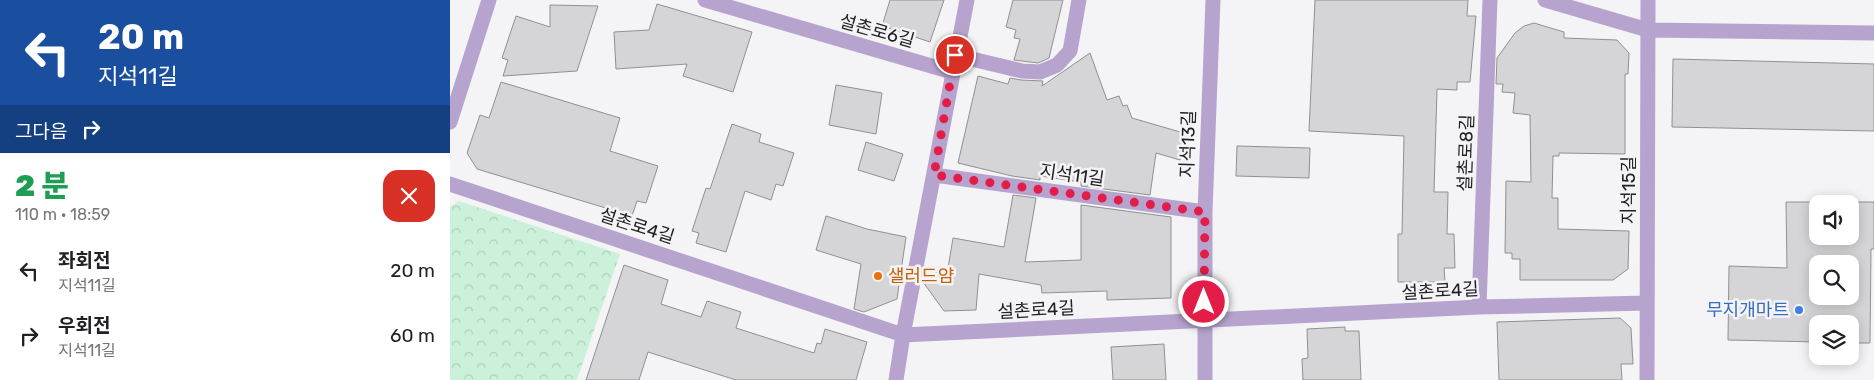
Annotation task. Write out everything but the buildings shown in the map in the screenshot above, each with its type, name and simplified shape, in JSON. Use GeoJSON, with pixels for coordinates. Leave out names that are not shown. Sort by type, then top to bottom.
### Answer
{"type":"FeatureCollection","features":[{"type":"Feature","properties":{"kind":"street"},"geometry":{"type":"LineString","coordinates":[[450,122],[489,0]]}},
{"type":"Feature","properties":{"kind":"street","name":"설촌로6길"},"geometry":{"type":"LineString","coordinates":[[706,0],[952,72]]}},
{"type":"Feature","properties":{"kind":"street"},"geometry":{"type":"LineString","coordinates":[[896,380],[966,0]]}},
{"type":"Feature","properties":{"kind":"street"},"geometry":{"type":"LineString","coordinates":[[955,55],[1022,71],[1040,72],[1057,65],[1070,51],[1079,0]]}},
{"type":"Feature","properties":{"kind":"street","name":"지석13길"},"geometry":{"type":"LineString","coordinates":[[1205,380],[1205,212],[1213,0]]}},
{"type":"Feature","properties":{"kind":"street","name":"설촌로8길"},"geometry":{"type":"LineString","coordinates":[[1479,307],[1490,0]]}},
{"type":"Feature","properties":{"kind":"street"},"geometry":{"type":"LineString","coordinates":[[1545,0],[1648,30],[1874,33]]}},
{"type":"Feature","properties":{"kind":"street","name":"지석15길"},"geometry":{"type":"LineString","coordinates":[[1647,380],[1648,0]]}},
{"type":"Feature","properties":{"kind":"street","name":"지석11길"},"geometry":{"type":"LineString","coordinates":[[934,175],[1205,212]]}},
{"type":"Feature","properties":{"kind":"street","name":"설촌로4길"},"geometry":{"type":"LineString","coordinates":[[450,184],[903,334],[1479,307],[1647,303]]}},
{"type":"Feature","properties":{"kind":"green space"},"geometry":{"type":"Polygon","coordinates":[[[459,201],[620,254],[577,380],[450,380],[450,207],[459,201]]]}},
{"type":"Feature","properties":{"kind":"place","name":"샐러드얌"},"geometry":{"type":"Point","coordinates":[878,276]}},
{"type":"Feature","properties":{"kind":"place","name":"무지개마트"},"geometry":{"type":"Point","coordinates":[1799,310]}},
{"type":"Feature","properties":{"kind":"route"},"geometry":{"type":"LineString","coordinates":[[955,55],[934,175],[1205,212],[1204,302]]}}]}
